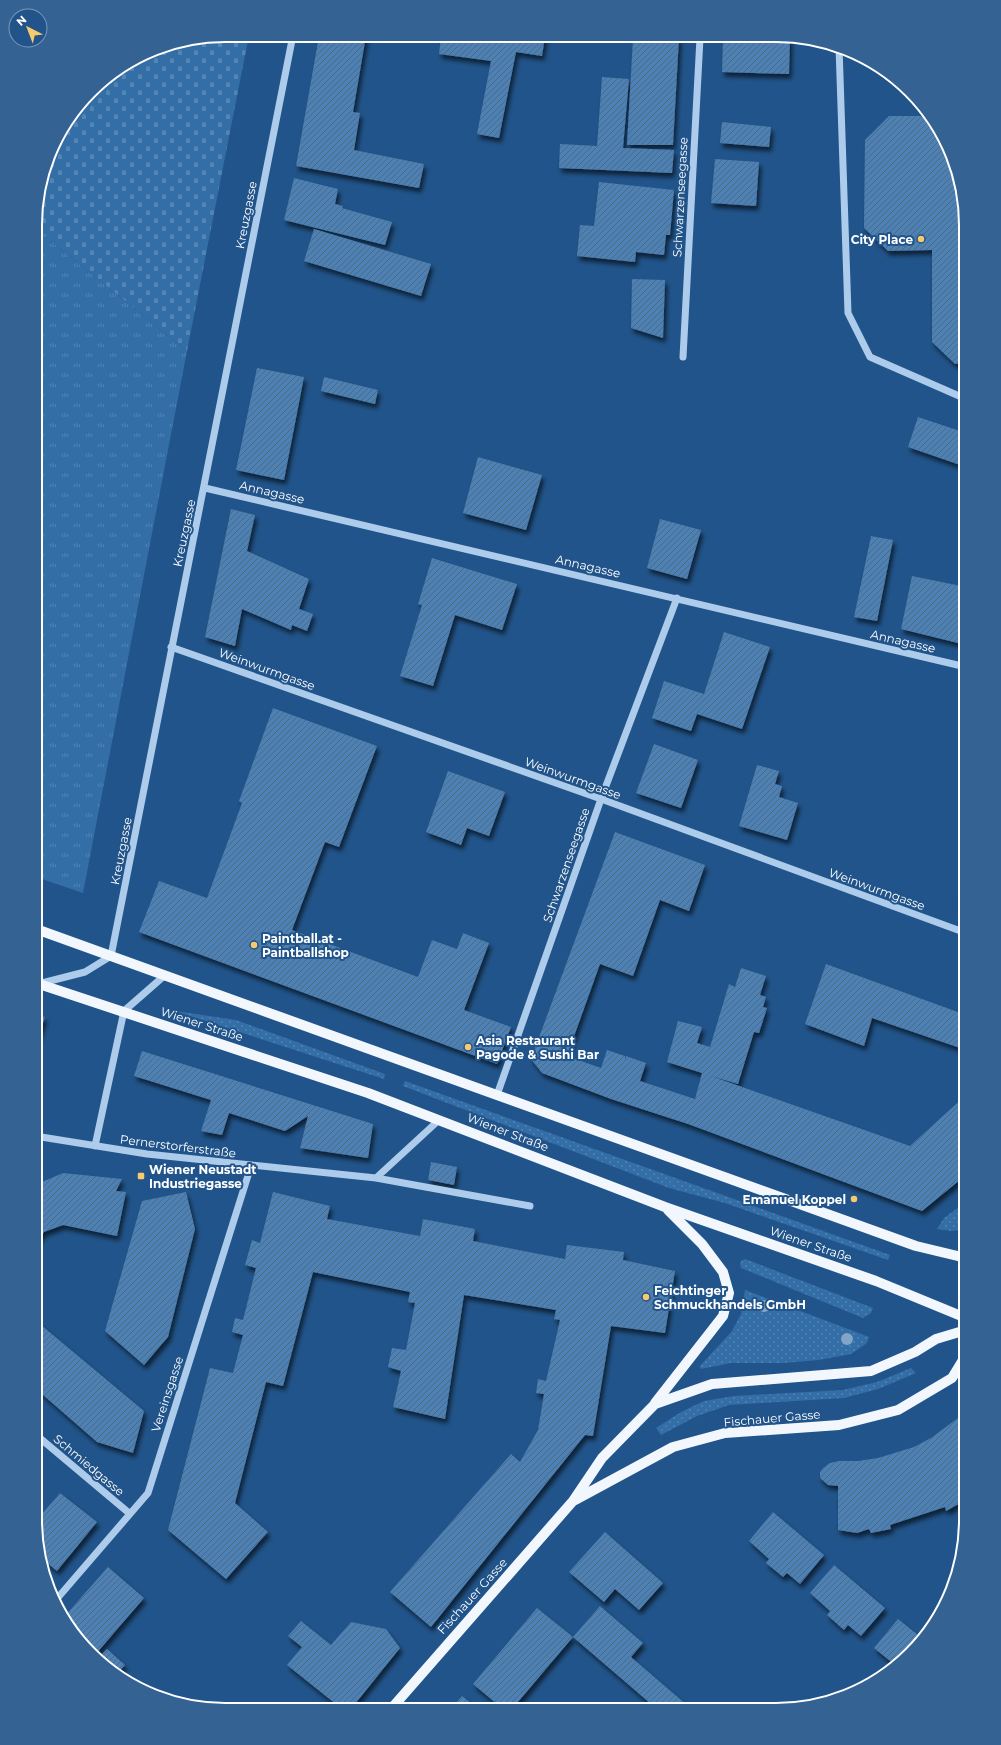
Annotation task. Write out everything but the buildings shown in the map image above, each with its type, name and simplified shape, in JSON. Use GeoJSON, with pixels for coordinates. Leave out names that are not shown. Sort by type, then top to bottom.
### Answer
{"type":"FeatureCollection","features":[{"type":"Feature","properties":{"kind":"main road"},"geometry":{"type":"LineString","coordinates":[[42,931],[916,1246],[959,1256]]}},
{"type":"Feature","properties":{"kind":"main road","name":"Wiener Straße"},"geometry":{"type":"LineString","coordinates":[[42,986],[124,1011],[368,1093],[665,1207],[876,1281],[959,1315]]}},
{"type":"Feature","properties":{"kind":"main road","name":"Fischauer Gasse"},"geometry":{"type":"LineString","coordinates":[[396,1703],[573,1501],[602,1458],[654,1404],[723,1316],[729,1293],[723,1272],[702,1244],[665,1207]]}},
{"type":"Feature","properties":{"kind":"main road","name":"Fischauer Gasse"},"geometry":{"type":"LineString","coordinates":[[654,1404],[712,1384],[871,1371],[915,1352],[936,1339],[959,1332]]}},
{"type":"Feature","properties":{"kind":"main road","name":"Fischauer Gasse"},"geometry":{"type":"LineString","coordinates":[[573,1501],[673,1448],[725,1434],[839,1425],[898,1410],[952,1378],[959,1366]]}},
{"type":"Feature","properties":{"kind":"street","name":"Kreuzgasse"},"geometry":{"type":"LineString","coordinates":[[111,956],[291,42]]}},
{"type":"Feature","properties":{"kind":"street","name":"Schwarzenseegasse"},"geometry":{"type":"LineString","coordinates":[[683,357],[700,42]]}},
{"type":"Feature","properties":{"kind":"street"},"geometry":{"type":"LineString","coordinates":[[839,54],[848,314],[870,357],[959,396]]}},
{"type":"Feature","properties":{"kind":"street","name":"Annagasse"},"geometry":{"type":"LineString","coordinates":[[204,488],[959,665]]}},
{"type":"Feature","properties":{"kind":"street","name":"Schwarzenseegasse"},"geometry":{"type":"LineString","coordinates":[[497,1095],[601,799],[677,598]]}},
{"type":"Feature","properties":{"kind":"street","name":"Weinwurmgasse"},"geometry":{"type":"LineString","coordinates":[[171,647],[601,799],[959,930]]}},
{"type":"Feature","properties":{"kind":"street"},"geometry":{"type":"LineString","coordinates":[[42,983],[85,972],[111,956]]}},
{"type":"Feature","properties":{"kind":"street"},"geometry":{"type":"LineString","coordinates":[[95,1146],[124,1011],[164,976]]}},
{"type":"Feature","properties":{"kind":"street"},"geometry":{"type":"LineString","coordinates":[[376,1178],[439,1120]]}},
{"type":"Feature","properties":{"kind":"street","name":"Pernerstorferstraße"},"geometry":{"type":"LineString","coordinates":[[42,1137],[147,1154],[376,1178],[530,1206]]}},
{"type":"Feature","properties":{"kind":"street","name":"Vereinsgasse"},"geometry":{"type":"LineString","coordinates":[[59,1596],[129,1513],[148,1493],[251,1166]]}},
{"type":"Feature","properties":{"kind":"street","name":"Schmiedgasse"},"geometry":{"type":"LineString","coordinates":[[42,1440],[129,1513]]}},
{"type":"Feature","properties":{"kind":"green space"},"geometry":{"type":"Polygon","coordinates":[[[213,42],[248,42],[187,351],[42,234],[42,213],[48,178],[61,144],[80,114],[104,88],[124,73],[144,61],[178,48],[213,42]]]}},
{"type":"Feature","properties":{"kind":"green space"},"geometry":{"type":"Polygon","coordinates":[[[42,234],[187,351],[83,893],[42,879],[42,234]]]}},
{"type":"Feature","properties":{"kind":"green space"},"geometry":{"type":"Polygon","coordinates":[[[175,1011],[236,1020],[385,1074],[384,1079],[175,1011]]]}},
{"type":"Feature","properties":{"kind":"green space"},"geometry":{"type":"Polygon","coordinates":[[[405,1081],[890,1255],[888,1260],[725,1203],[669,1188],[403,1086],[405,1081]]]}},
{"type":"Feature","properties":{"kind":"green space"},"geometry":{"type":"Polygon","coordinates":[[[959,1207],[959,1230],[952,1231],[937,1229],[944,1218],[959,1207]]]}},
{"type":"Feature","properties":{"kind":"green space"},"geometry":{"type":"Polygon","coordinates":[[[745,1259],[873,1308],[871,1313],[863,1318],[741,1268],[741,1261],[745,1259]]]}},
{"type":"Feature","properties":{"kind":"green space"},"geometry":{"type":"Polygon","coordinates":[[[745,1290],[869,1337],[867,1343],[851,1354],[819,1360],[783,1363],[731,1363],[701,1369],[700,1366],[732,1331],[741,1314],[745,1290]]]}},
{"type":"Feature","properties":{"kind":"green space"},"geometry":{"type":"Polygon","coordinates":[[[911,1368],[916,1373],[878,1389],[844,1398],[729,1405],[697,1416],[661,1435],[656,1428],[681,1412],[704,1401],[734,1396],[843,1390],[877,1382],[911,1368]]]}},
{"type":"Feature","properties":{"kind":"place","name":"City Place"},"geometry":{"type":"Point","coordinates":[921,239]}},
{"type":"Feature","properties":{"kind":"place","name":"Paintball.at - Paintballshop"},"geometry":{"type":"Point","coordinates":[254,945]}},
{"type":"Feature","properties":{"kind":"place","name":"Asia Restaurant Pagode & Sushi Bar"},"geometry":{"type":"Point","coordinates":[468,1047]}},
{"type":"Feature","properties":{"kind":"place","name":"Wiener Neustadt Industriegasse"},"geometry":{"type":"Point","coordinates":[141,1176]}},
{"type":"Feature","properties":{"kind":"place","name":"Emanuel Koppel"},"geometry":{"type":"Point","coordinates":[854,1199]}},
{"type":"Feature","properties":{"kind":"place","name":"Feichtinger Schmuckhandels GmbH"},"geometry":{"type":"Point","coordinates":[646,1297]}}]}
